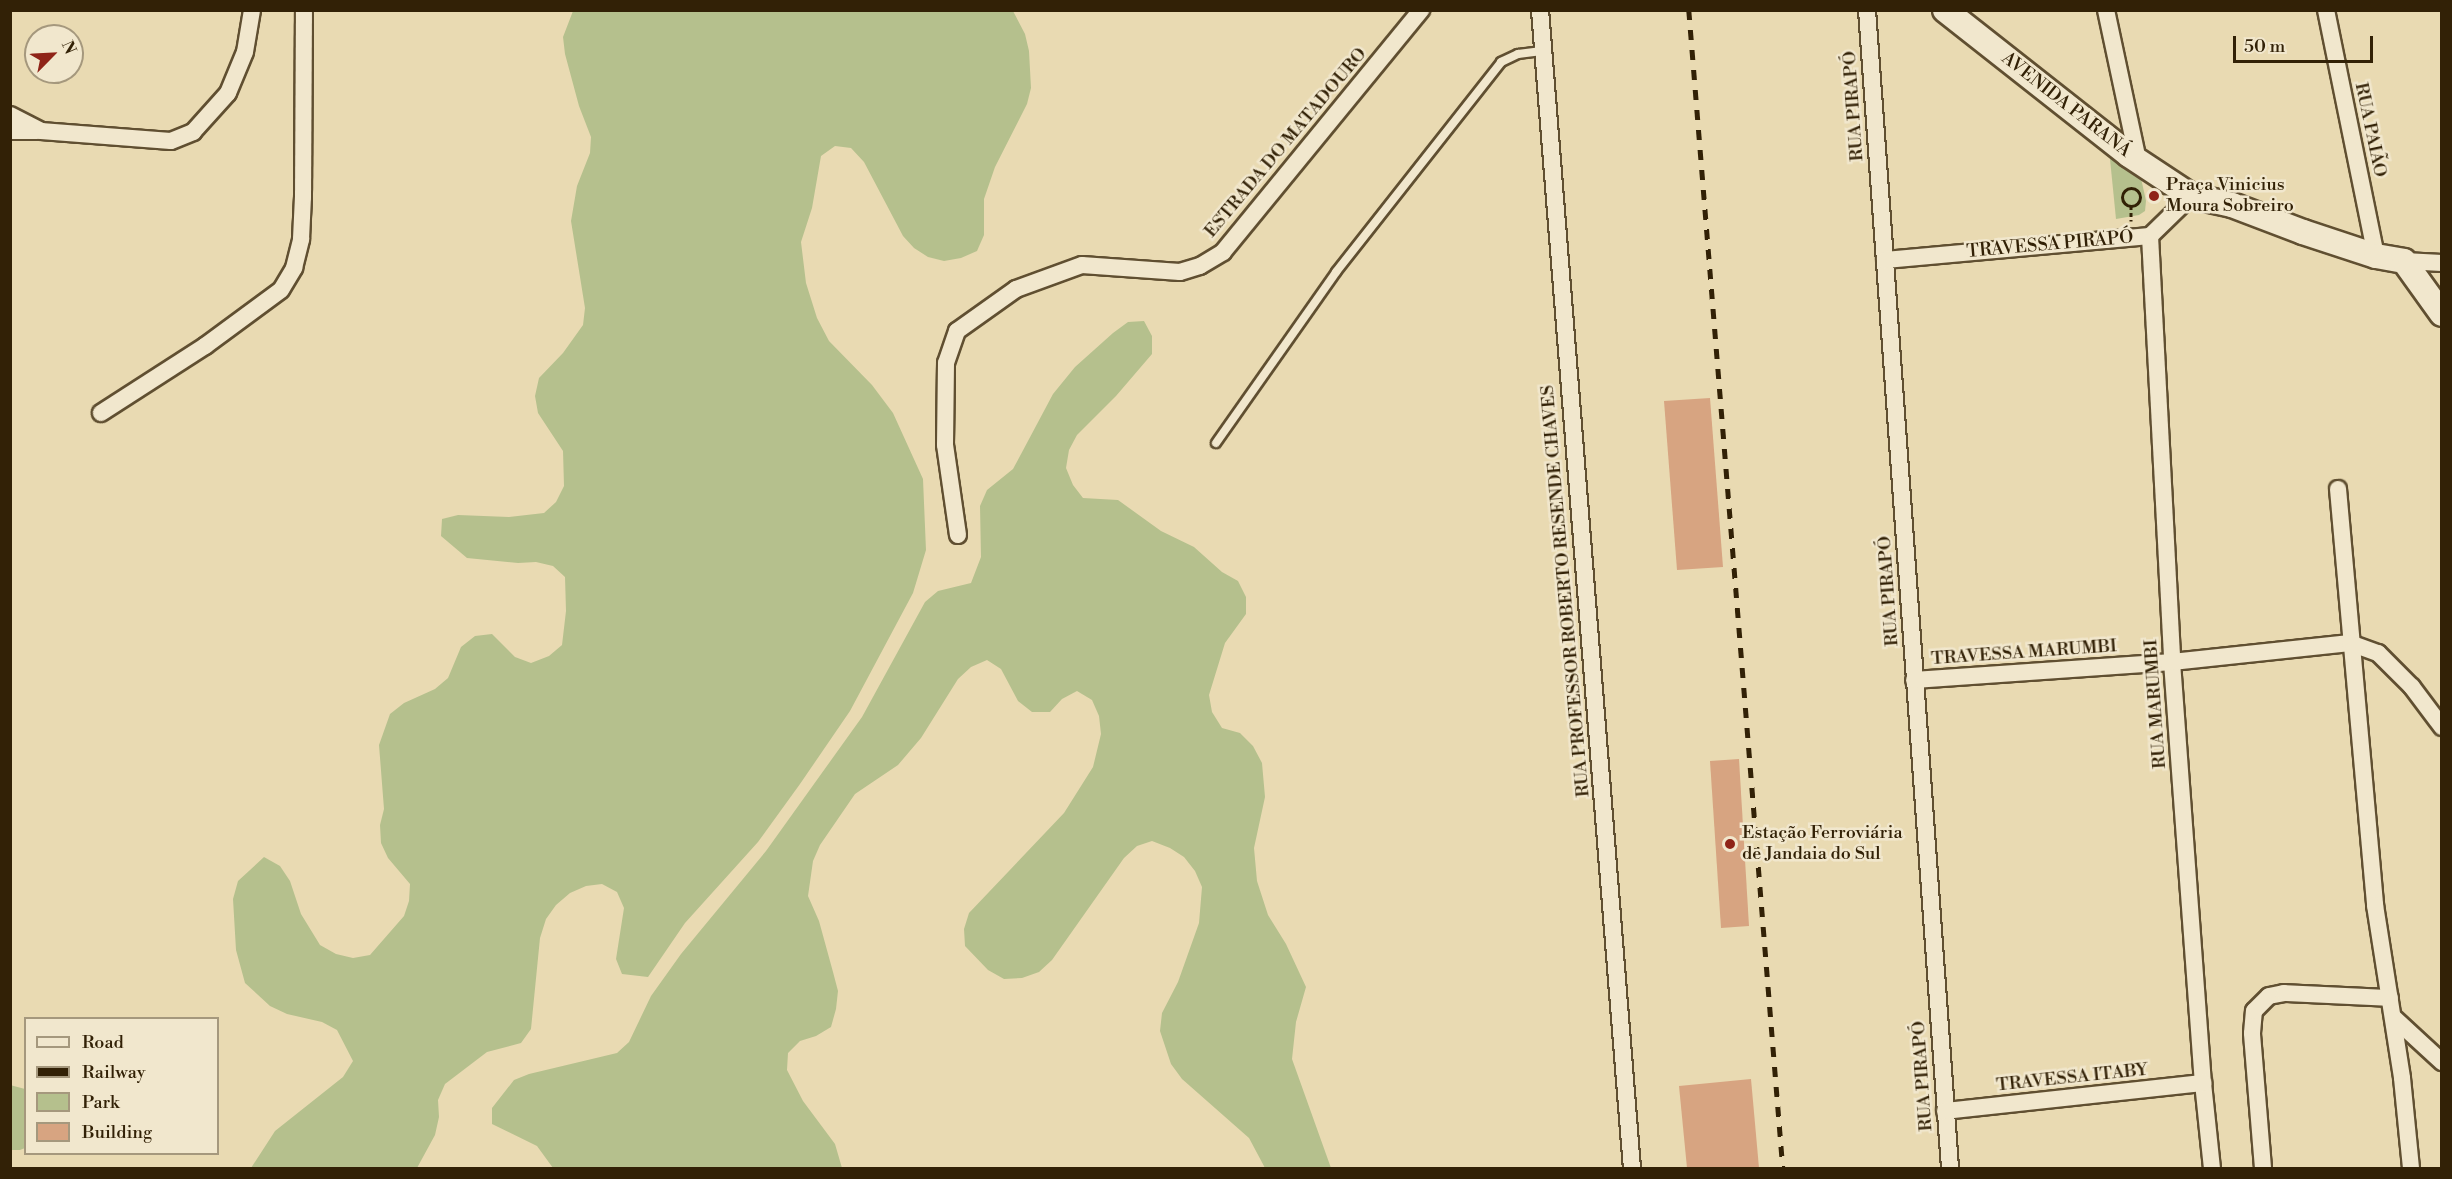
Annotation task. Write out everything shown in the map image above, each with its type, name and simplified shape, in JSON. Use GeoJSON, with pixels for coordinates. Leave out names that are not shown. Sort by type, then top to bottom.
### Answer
{"type":"FeatureCollection","features":[{"type":"Feature","properties":{"kind":"street"},"geometry":{"type":"LineString","coordinates":[[10,130],[171,141],[193,132],[228,93],[245,52],[252,10]]}},
{"type":"Feature","properties":{"kind":"street"},"geometry":{"type":"LineString","coordinates":[[101,413],[205,346],[281,290],[294,268],[301,239],[303,197],[304,10]]}},
{"type":"Feature","properties":{"kind":"street","name":"ESTRADA DO MATADOURO"},"geometry":{"type":"LineString","coordinates":[[958,536],[945,445],[946,363],[957,331],[1016,289],[1082,265],[1180,272],[1200,266],[1223,252],[1421,10]]}},
{"type":"Feature","properties":{"kind":"street","name":"RUA PROFESSOR ROBERTO RESENDE CHAVES"},"geometry":{"type":"LineString","coordinates":[[1540,10],[1632,1168]]}},
{"type":"Feature","properties":{"kind":"street","name":"RUA PIRAPÓ"},"geometry":{"type":"LineString","coordinates":[[1867,10],[1950,1168]]}},
{"type":"Feature","properties":{"kind":"street","name":"AVENIDA PARANÁ"},"geometry":{"type":"LineString","coordinates":[[1945,10],[2138,161],[2191,196]]}},
{"type":"Feature","properties":{"kind":"street"},"geometry":{"type":"LineString","coordinates":[[2106,10],[2138,161]]}},
{"type":"Feature","properties":{"kind":"street","name":"RUA PAIÃO"},"geometry":{"type":"LineString","coordinates":[[2326,10],[2376,256]]}},
{"type":"Feature","properties":{"kind":"street"},"geometry":{"type":"LineString","coordinates":[[10,115],[41,131]]}},
{"type":"Feature","properties":{"kind":"street"},"geometry":{"type":"LineString","coordinates":[[2191,196],[2232,205],[2376,256],[2404,261],[2442,263]]}},
{"type":"Feature","properties":{"kind":"street","name":"TRAVESSA PIRAPÓ"},"geometry":{"type":"LineString","coordinates":[[1885,260],[2150,236],[2191,196]]}},
{"type":"Feature","properties":{"kind":"street","name":"RUA MARUMBI"},"geometry":{"type":"LineString","coordinates":[[2150,236],[2172,662],[2203,1083],[2212,1168]]}},
{"type":"Feature","properties":{"kind":"street"},"geometry":{"type":"LineString","coordinates":[[2404,261],[2442,314]]}},
{"type":"Feature","properties":{"kind":"street"},"geometry":{"type":"LineString","coordinates":[[2338,489],[2375,905],[2393,1017],[2411,1168]]}},
{"type":"Feature","properties":{"kind":"street"},"geometry":{"type":"LineString","coordinates":[[2350,643],[2378,653],[2412,687],[2442,727]]}},
{"type":"Feature","properties":{"kind":"street","name":"TRAVESSA MARUMBI"},"geometry":{"type":"LineString","coordinates":[[1914,680],[2172,662],[2350,643]]}},
{"type":"Feature","properties":{"kind":"street"},"geometry":{"type":"LineString","coordinates":[[2264,1168],[2252,1033],[2254,1011],[2269,996],[2284,993],[2390,998]]}},
{"type":"Feature","properties":{"kind":"street"},"geometry":{"type":"LineString","coordinates":[[2393,1017],[2442,1062]]}},
{"type":"Feature","properties":{"kind":"street","name":"TRAVESSA ITABY"},"geometry":{"type":"LineString","coordinates":[[1946,1111],[2203,1083]]}},
{"type":"Feature","properties":{"kind":"lane"},"geometry":{"type":"LineString","coordinates":[[1216,443],[1336,272],[1501,62],[1518,54],[1542,51]]}},
{"type":"Feature","properties":{"kind":"path"},"geometry":{"type":"LineString","coordinates":[[2130,188],[2138,191],[2140,196],[2136,204],[2131,205],[2123,198],[2125,190],[2130,188]]}},
{"type":"Feature","properties":{"kind":"green space"},"geometry":{"type":"Polygon","coordinates":[[[573,11],[1013,11],[1025,34],[1029,51],[1031,88],[1027,104],[995,167],[984,199],[984,235],[977,251],[961,258],[944,261],[928,257],[914,248],[903,236],[864,162],[851,148],[835,146],[821,156],[812,208],[801,242],[806,283],[817,318],[829,341],[872,385],[893,413],[923,479],[926,550],[913,593],[850,711],[800,784],[758,842],[685,923],[648,977],[622,974],[616,959],[624,908],[617,892],[602,884],[586,886],[570,893],[556,905],[546,919],[540,938],[531,1029],[521,1043],[487,1052],[445,1084],[438,1100],[439,1117],[435,1135],[417,1168],[251,1168],[275,1131],[343,1077],[353,1061],[337,1030],[322,1022],[287,1014],[270,1006],[245,983],[236,950],[233,899],[238,881],[264,857],[280,866],[290,881],[301,914],[320,945],[336,954],[353,958],[370,955],[404,916],[409,901],[410,884],[388,858],[381,843],[380,825],[384,809],[379,745],[390,714],[404,703],[435,689],[448,678],[461,647],[475,636],[492,634],[515,657],[531,663],[549,656],[562,645],[566,611],[565,577],[553,566],[536,562],[518,563],[467,558],[441,536],[442,519],[458,515],[509,517],[544,513],[556,502],[564,486],[563,451],[538,413],[535,396],[539,378],[563,353],[583,325],[585,308],[571,221],[577,186],[590,153],[591,137],[579,106],[565,54],[563,37],[573,11]]]}},
{"type":"Feature","properties":{"kind":"green space"},"geometry":{"type":"Polygon","coordinates":[[[2109,149],[2141,178],[2146,201],[2145,211],[2139,215],[2116,219],[2109,149]]]}},
{"type":"Feature","properties":{"kind":"green space"},"geometry":{"type":"Polygon","coordinates":[[[1144,321],[1152,336],[1152,354],[1116,396],[1077,435],[1069,450],[1066,468],[1073,485],[1083,498],[1118,500],[1161,531],[1194,547],[1222,572],[1238,581],[1246,597],[1246,614],[1225,643],[1209,695],[1212,712],[1222,728],[1240,733],[1253,746],[1262,763],[1265,797],[1254,848],[1257,881],[1268,915],[1286,944],[1306,987],[1296,1022],[1292,1059],[1331,1168],[1265,1168],[1249,1138],[1182,1079],[1171,1064],[1160,1031],[1162,1013],[1178,982],[1199,923],[1202,887],[1195,871],[1184,857],[1170,848],[1152,841],[1137,846],[1124,858],[1052,960],[1039,972],[1022,978],[1004,979],[988,970],[965,946],[964,929],[969,913],[1064,813],[1093,767],[1101,734],[1099,716],[1092,700],[1077,691],[1062,699],[1050,712],[1032,712],[1018,701],[1001,669],[987,660],[971,667],[958,679],[921,738],[898,765],[855,794],[820,845],[813,861],[808,896],[819,921],[838,991],[836,1009],[831,1027],[816,1036],[800,1041],[788,1053],[787,1070],[803,1101],[835,1144],[842,1168],[553,1168],[537,1146],[492,1124],[492,1108],[514,1080],[529,1074],[617,1053],[629,1042],[651,996],[681,954],[766,851],[862,717],[925,602],[938,591],[971,583],[981,557],[980,506],[987,490],[1013,469],[1053,394],[1075,367],[1113,333],[1128,322],[1144,321]]]}},
{"type":"Feature","properties":{"kind":"green space"},"geometry":{"type":"Polygon","coordinates":[[[10,1085],[24,1089],[24,1148],[11,1150],[10,1085]]]}},
{"type":"Feature","properties":{"kind":"building"},"geometry":{"type":"Polygon","coordinates":[[[1710,398],[1723,567],[1677,570],[1664,401],[1710,398]]]}},
{"type":"Feature","properties":{"kind":"building","name":"Estação Ferroviária de Jandaia do Sul"},"geometry":{"type":"Polygon","coordinates":[[[1739,759],[1749,926],[1721,928],[1710,761],[1739,759]]]}},
{"type":"Feature","properties":{"kind":"building"},"geometry":{"type":"Polygon","coordinates":[[[1751,1079],[1759,1168],[1687,1168],[1679,1086],[1751,1079]]]}},
{"type":"Feature","properties":{"kind":"railway"},"geometry":{"type":"LineString","coordinates":[[1689,10],[1783,1168]]}},
{"type":"Feature","properties":{"kind":"place","name":"Praça Vinicius Moura Sobreiro"},"geometry":{"type":"Point","coordinates":[2154,196]}},
{"type":"Feature","properties":{"kind":"place","name":"Estação Ferroviária de Jandaia do Sul"},"geometry":{"type":"Point","coordinates":[1730,844]}}]}
